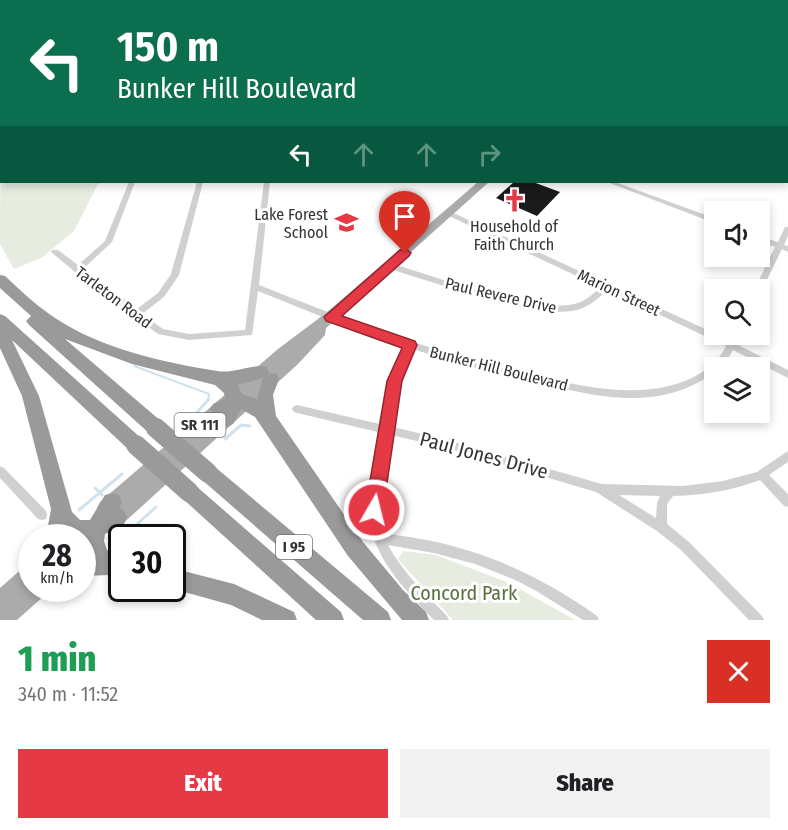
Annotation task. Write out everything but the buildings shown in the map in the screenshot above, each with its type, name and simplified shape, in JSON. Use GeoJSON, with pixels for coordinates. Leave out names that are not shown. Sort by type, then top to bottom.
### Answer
{"type":"FeatureCollection","features":[{"type":"Feature","properties":{"kind":"highway"},"geometry":{"type":"LineString","coordinates":[[0,280],[41,316],[73,336],[111,351],[220,379],[266,376],[267,418]]}},
{"type":"Feature","properties":{"kind":"highway","name":"I 95"},"geometry":{"type":"LineString","coordinates":[[0,288],[156,428],[380,620]]}},
{"type":"Feature","properties":{"kind":"highway","name":"I 95"},"geometry":{"type":"LineString","coordinates":[[0,320],[136,445],[333,620]]}},
{"type":"Feature","properties":{"kind":"highway"},"geometry":{"type":"LineString","coordinates":[[0,335],[18,363],[28,389],[54,524]]}},
{"type":"Feature","properties":{"kind":"highway"},"geometry":{"type":"LineString","coordinates":[[220,379],[230,387],[232,405],[254,404],[267,418],[349,542],[418,620]]}},
{"type":"Feature","properties":{"kind":"highway"},"geometry":{"type":"LineString","coordinates":[[96,527],[115,510]]}},
{"type":"Feature","properties":{"kind":"highway"},"geometry":{"type":"LineString","coordinates":[[51,511],[67,524]]}},
{"type":"Feature","properties":{"kind":"highway"},"geometry":{"type":"LineString","coordinates":[[96,556],[99,560],[108,564]]}},
{"type":"Feature","properties":{"kind":"highway"},"geometry":{"type":"LineString","coordinates":[[186,582],[234,595],[286,620]]}},
{"type":"Feature","properties":{"kind":"main road","name":"SR 111"},"geometry":{"type":"LineString","coordinates":[[115,510],[232,405],[308,345],[331,317],[483,183]]}},
{"type":"Feature","properties":{"kind":"main road"},"geometry":{"type":"LineString","coordinates":[[0,601],[18,585]]}},
{"type":"Feature","properties":{"kind":"main road"},"geometry":{"type":"LineString","coordinates":[[2,620],[22,602]]}},
{"type":"Feature","properties":{"kind":"street"},"geometry":{"type":"LineString","coordinates":[[78,270],[108,242],[132,183]]}},
{"type":"Feature","properties":{"kind":"street"},"geometry":{"type":"LineString","coordinates":[[136,314],[161,295],[175,275],[200,183]]}},
{"type":"Feature","properties":{"kind":"street"},"geometry":{"type":"LineString","coordinates":[[254,286],[267,183]]}},
{"type":"Feature","properties":{"kind":"street"},"geometry":{"type":"LineString","coordinates":[[613,183],[704,217]]}},
{"type":"Feature","properties":{"kind":"street","name":"Marion Street"},"geometry":{"type":"LineString","coordinates":[[449,213],[788,374]]}},
{"type":"Feature","properties":{"kind":"street"},"geometry":{"type":"LineString","coordinates":[[765,279],[784,247],[788,229]]}},
{"type":"Feature","properties":{"kind":"street","name":"Tarleton Road"},"geometry":{"type":"LineString","coordinates":[[55,252],[161,332],[178,337],[249,333],[254,286]]}},
{"type":"Feature","properties":{"kind":"street","name":"Paul Revere Drive"},"geometry":{"type":"LineString","coordinates":[[390,266],[449,285],[546,308],[574,308],[593,299],[606,286]]}},
{"type":"Feature","properties":{"kind":"street","name":"Bunker Hill Boulevard"},"geometry":{"type":"LineString","coordinates":[[254,286],[410,345],[539,380],[613,393],[663,391],[694,381],[704,374]]}},
{"type":"Feature","properties":{"kind":"street"},"geometry":{"type":"LineString","coordinates":[[410,345],[395,381],[375,501],[375,520],[379,538],[397,569],[443,620]]}},
{"type":"Feature","properties":{"kind":"street","name":"Bunker Hill Boulevard"},"geometry":{"type":"LineString","coordinates":[[724,357],[731,346]]}},
{"type":"Feature","properties":{"kind":"street","name":"Paul Jones Drive"},"geometry":{"type":"LineString","coordinates":[[297,409],[388,429],[599,488],[669,492],[724,485],[761,474],[788,456]]}},
{"type":"Feature","properties":{"kind":"street"},"geometry":{"type":"LineString","coordinates":[[0,472],[51,511]]}},
{"type":"Feature","properties":{"kind":"street"},"geometry":{"type":"LineString","coordinates":[[761,474],[788,502]]}},
{"type":"Feature","properties":{"kind":"street","name":"Paul Jones Drive"},"geometry":{"type":"LineString","coordinates":[[599,488],[661,527],[709,568],[758,620]]}},
{"type":"Feature","properties":{"kind":"street"},"geometry":{"type":"LineString","coordinates":[[661,527],[662,503],[669,492]]}},
{"type":"Feature","properties":{"kind":"street"},"geometry":{"type":"LineString","coordinates":[[379,538],[435,547],[483,561],[511,573],[593,620]]}},
{"type":"Feature","properties":{"kind":"green space"},"geometry":{"type":"Polygon","coordinates":[[[0,183],[98,183],[74,231],[43,257],[14,269],[0,244],[0,183]]]}},
{"type":"Feature","properties":{"kind":"green space","name":"Concord Park"},"geometry":{"type":"Polygon","coordinates":[[[403,551],[436,555],[511,584],[575,620],[453,620],[398,559],[403,551]]]}},
{"type":"Feature","properties":{"kind":"waterway"},"geometry":{"type":"LineString","coordinates":[[134,366],[209,394],[208,400]]}},
{"type":"Feature","properties":{"kind":"waterway"},"geometry":{"type":"LineString","coordinates":[[189,421],[208,400]]}},
{"type":"Feature","properties":{"kind":"waterway"},"geometry":{"type":"LineString","coordinates":[[225,439],[241,425],[250,426]]}},
{"type":"Feature","properties":{"kind":"waterway"},"geometry":{"type":"LineString","coordinates":[[100,493],[122,474]]}},
{"type":"Feature","properties":{"kind":"waterway"},"geometry":{"type":"LineString","coordinates":[[95,488],[100,493]]}},
{"type":"Feature","properties":{"kind":"waterway"},"geometry":{"type":"LineString","coordinates":[[79,510],[100,493]]}},
{"type":"Feature","properties":{"kind":"waterway"},"geometry":{"type":"LineString","coordinates":[[137,524],[156,507]]}},
{"type":"Feature","properties":{"kind":"place","name":"Household of Faith Church"},"geometry":{"type":"Point","coordinates":[514,201]}},
{"type":"Feature","properties":{"kind":"place","name":"Lake Forest School"},"geometry":{"type":"Point","coordinates":[346,223]}},
{"type":"Feature","properties":{"kind":"route"},"geometry":{"type":"LineString","coordinates":[[374,510],[395,381],[410,345],[331,317],[405,253]]}}]}
